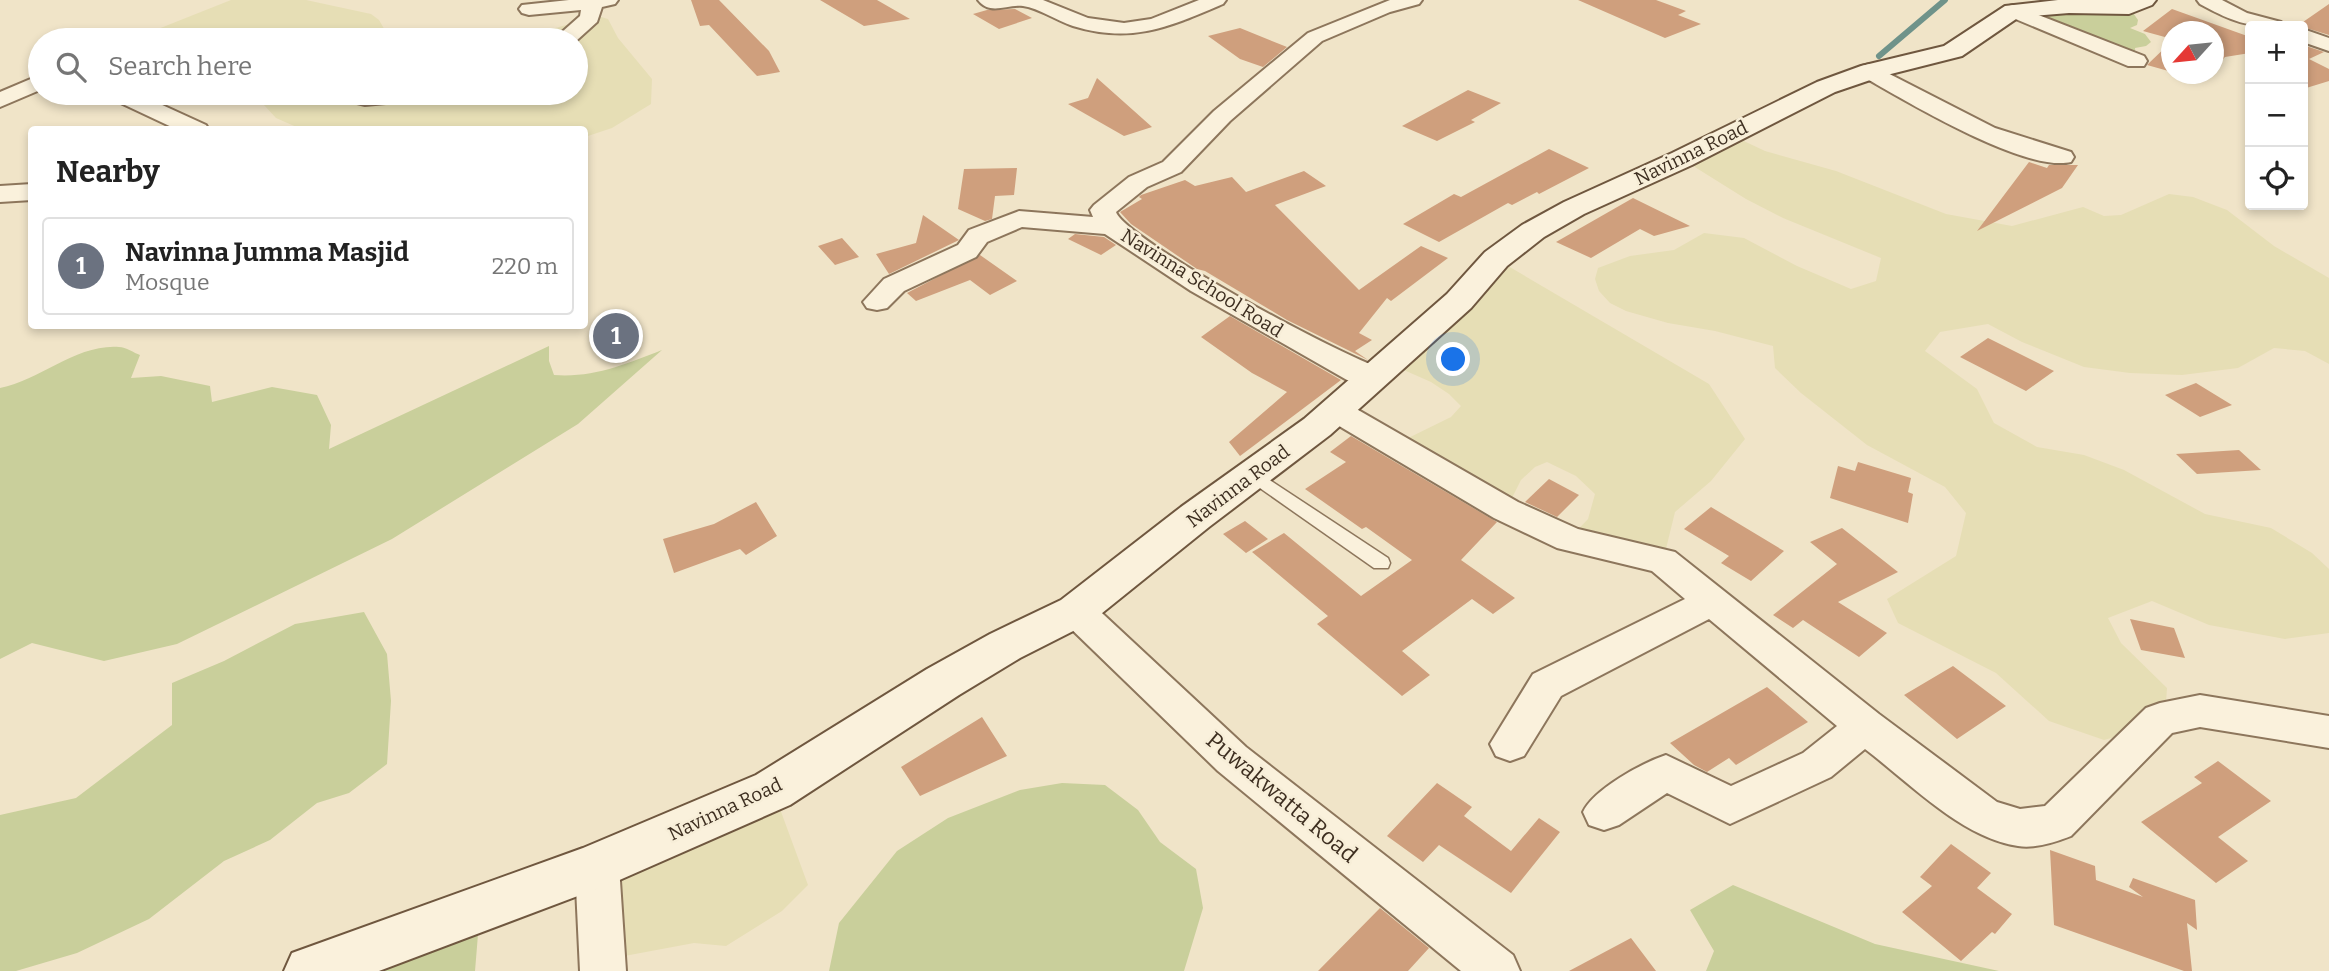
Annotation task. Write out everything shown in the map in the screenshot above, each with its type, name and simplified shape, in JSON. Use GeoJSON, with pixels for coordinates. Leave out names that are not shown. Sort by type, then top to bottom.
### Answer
{"type":"FeatureCollection","features":[{"type":"Feature","properties":{"kind":"street"},"geometry":{"type":"LineString","coordinates":[[988,0],[992,3],[1026,0],[1053,13],[1114,28],[1138,28],[1182,15],[1216,0]]}},
{"type":"Feature","properties":{"kind":"street","name":"Navinna School Road"},"geometry":{"type":"LineString","coordinates":[[1373,376],[1358,373],[1242,310],[1113,227],[1107,222],[1103,210],[1138,182],[1172,167],[1222,116],[1315,37],[1384,8],[1412,0]]}},
{"type":"Feature","properties":{"kind":"street","name":"Navinna Road"},"geometry":{"type":"LineString","coordinates":[[311,971],[597,866],[773,790],[943,682],[1004,646],[1076,611],[1317,427],[1459,301],[1496,259],[1533,231],[1574,208],[1682,159],[1826,87],[1870,71],[1953,51],[2013,11],[2069,6],[2129,6],[2144,0]]}},
{"type":"Feature","properties":{"kind":"street"},"geometry":{"type":"LineString","coordinates":[[2207,0],[2240,17],[2255,21]]}},
{"type":"Feature","properties":{"kind":"street"},"geometry":{"type":"LineString","coordinates":[[529,9],[600,2]]}},
{"type":"Feature","properties":{"kind":"street"},"geometry":{"type":"LineString","coordinates":[[578,28],[590,18],[600,2]]}},
{"type":"Feature","properties":{"kind":"street"},"geometry":{"type":"LineString","coordinates":[[2013,11],[2136,61]]}},
{"type":"Feature","properties":{"kind":"street"},"geometry":{"type":"LineString","coordinates":[[2308,38],[2329,45]]}},
{"type":"Feature","properties":{"kind":"street"},"geometry":{"type":"LineString","coordinates":[[1870,71],[1963,123],[2011,145],[2062,157]]}},
{"type":"Feature","properties":{"kind":"street"},"geometry":{"type":"LineString","coordinates":[[0,100],[28,87]]}},
{"type":"Feature","properties":{"kind":"street"},"geometry":{"type":"LineString","coordinates":[[144,105],[189,126]]}},
{"type":"Feature","properties":{"kind":"street"},"geometry":{"type":"LineString","coordinates":[[0,194],[28,192]]}},
{"type":"Feature","properties":{"kind":"street"},"geometry":{"type":"LineString","coordinates":[[877,302],[894,285],[967,251],[978,236],[1020,219],[1113,227]]}},
{"type":"Feature","properties":{"kind":"street"},"geometry":{"type":"LineString","coordinates":[[1335,410],[1506,510],[1569,539],[1663,561],[1866,726],[1984,817],[2020,828],[2056,823],[2160,719],[2200,711],[2329,732]]}},
{"type":"Feature","properties":{"kind":"street"},"geometry":{"type":"LineString","coordinates":[[1510,744],[1547,685],[1703,606],[1707,596]]}},
{"type":"Feature","properties":{"kind":"street","name":"Puwakwatta Road"},"geometry":{"type":"LineString","coordinates":[[1076,611],[1232,759],[1497,971]]}},
{"type":"Feature","properties":{"kind":"street"},"geometry":{"type":"LineString","coordinates":[[1604,812],[1667,772],[1730,806],[1817,765],[1866,726]]}},
{"type":"Feature","properties":{"kind":"street"},"geometry":{"type":"LineString","coordinates":[[597,866],[603,971]]}},
{"type":"Feature","properties":{"kind":"lane"},"geometry":{"type":"LineString","coordinates":[[1253,475],[1381,563]]}},
{"type":"Feature","properties":{"kind":"shaded area"},"geometry":{"type":"Polygon","coordinates":[[[231,0],[306,0],[371,14],[384,28],[161,28],[231,0]]]}},
{"type":"Feature","properties":{"kind":"shaded area"},"geometry":{"type":"Polygon","coordinates":[[[598,16],[608,19],[618,38],[652,79],[651,104],[612,128],[588,136],[588,126],[294,126],[276,118],[264,105],[588,105],[588,28],[556,28],[598,16]]]}},
{"type":"Feature","properties":{"kind":"shaded area"},"geometry":{"type":"Polygon","coordinates":[[[1729,134],[1765,151],[1836,171],[1946,214],[2012,226],[2083,207],[2104,216],[2121,215],[2169,194],[2193,197],[2227,210],[2274,246],[2329,278],[2329,364],[2305,351],[2274,348],[2238,368],[2182,375],[2130,373],[2084,367],[2022,342],[1988,324],[1940,332],[1925,351],[1977,389],[1994,423],[2037,447],[2084,455],[2124,470],[2205,514],[2271,528],[2312,553],[2329,569],[2329,633],[2285,639],[2209,625],[2152,601],[2108,618],[2121,643],[2167,688],[2165,716],[2133,732],[2104,740],[2049,721],[1996,673],[1898,623],[1887,599],[1956,556],[1966,513],[1945,487],[1867,445],[1801,393],[1775,368],[1773,346],[1626,311],[1610,303],[1599,291],[1595,279],[1598,268],[1630,256],[1674,250],[1704,233],[1744,238],[1797,266],[1851,289],[1876,281],[1881,258],[1783,218],[1746,199],[1682,159],[1729,134]]]}},
{"type":"Feature","properties":{"kind":"shaded area"},"geometry":{"type":"Polygon","coordinates":[[[1496,259],[1709,384],[1745,439],[1711,481],[1675,512],[1663,561],[1569,539],[1588,519],[1595,494],[1576,476],[1547,462],[1535,467],[1521,480],[1506,510],[1392,446],[1451,417],[1461,406],[1431,382],[1388,363],[1496,259]]]}},
{"type":"Feature","properties":{"kind":"shaded area"},"geometry":{"type":"Polygon","coordinates":[[[773,790],[808,885],[782,911],[726,946],[694,943],[603,960],[597,882],[773,790]]]}},
{"type":"Feature","properties":{"kind":"green space"},"geometry":{"type":"Polygon","coordinates":[[[2129,7],[2138,20],[2137,25],[2130,28],[2145,34],[2151,42],[2135,48],[2136,61],[2013,11],[2129,7]]]}},
{"type":"Feature","properties":{"kind":"green space"},"geometry":{"type":"Polygon","coordinates":[[[549,346],[549,361],[554,375],[596,372],[662,350],[578,424],[392,539],[177,644],[104,661],[32,643],[0,659],[0,388],[30,378],[88,351],[122,347],[140,355],[131,378],[161,376],[210,386],[212,402],[272,387],[317,395],[331,425],[329,449],[549,346]]]}},
{"type":"Feature","properties":{"kind":"green space"},"geometry":{"type":"Polygon","coordinates":[[[364,612],[387,654],[391,701],[387,764],[349,793],[317,803],[270,840],[224,861],[149,919],[77,953],[16,971],[0,971],[0,815],[76,798],[172,725],[172,683],[224,661],[295,624],[364,612]]]}},
{"type":"Feature","properties":{"kind":"green space"},"geometry":{"type":"Polygon","coordinates":[[[1062,783],[1105,785],[1138,810],[1160,842],[1196,869],[1203,908],[1184,971],[829,971],[839,923],[897,851],[948,818],[1020,790],[1062,783]]]}},
{"type":"Feature","properties":{"kind":"green space"},"geometry":{"type":"Polygon","coordinates":[[[1733,885],[1875,944],[1999,971],[1706,971],[1714,951],[1690,910],[1733,885]]]}},
{"type":"Feature","properties":{"kind":"green space"},"geometry":{"type":"Polygon","coordinates":[[[480,910],[475,971],[351,971],[480,910]]]}},
{"type":"Feature","properties":{"kind":"building"},"geometry":{"type":"Polygon","coordinates":[[[691,0],[719,0],[769,51],[780,72],[757,76],[709,25],[700,26],[691,0]]]}},
{"type":"Feature","properties":{"kind":"building"},"geometry":{"type":"Polygon","coordinates":[[[820,0],[877,0],[910,19],[864,26],[820,0]]]}},
{"type":"Feature","properties":{"kind":"building"},"geometry":{"type":"Polygon","coordinates":[[[1578,0],[1656,0],[1686,11],[1678,15],[1701,24],[1665,38],[1578,0]]]}},
{"type":"Feature","properties":{"kind":"building"},"geometry":{"type":"Polygon","coordinates":[[[2329,4],[2329,35],[2308,29],[2308,21],[2304,21],[2329,4]]]}},
{"type":"Feature","properties":{"kind":"building"},"geometry":{"type":"Polygon","coordinates":[[[1015,9],[1032,18],[999,29],[973,14],[987,10],[1015,9]]]}},
{"type":"Feature","properties":{"kind":"building"},"geometry":{"type":"Polygon","coordinates":[[[2172,9],[2205,21],[2161,21],[2161,36],[2143,31],[2172,9]]]}},
{"type":"Feature","properties":{"kind":"building"},"geometry":{"type":"Polygon","coordinates":[[[1240,28],[1287,47],[1263,67],[1240,59],[1208,36],[1240,28]]]}},
{"type":"Feature","properties":{"kind":"building"},"geometry":{"type":"Polygon","coordinates":[[[2224,28],[2245,35],[2245,54],[2225,57],[2224,28]]]}},
{"type":"Feature","properties":{"kind":"building"},"geometry":{"type":"Polygon","coordinates":[[[2308,47],[2324,52],[2309,59],[2329,69],[2329,81],[2308,87],[2308,47]]]}},
{"type":"Feature","properties":{"kind":"building"},"geometry":{"type":"Polygon","coordinates":[[[2161,52],[2161,69],[2148,64],[2161,52]]]}},
{"type":"Feature","properties":{"kind":"building"},"geometry":{"type":"Polygon","coordinates":[[[1097,78],[1152,127],[1124,136],[1068,104],[1088,98],[1097,78]]]}},
{"type":"Feature","properties":{"kind":"building"},"geometry":{"type":"Polygon","coordinates":[[[1468,90],[1501,103],[1471,120],[1475,122],[1437,141],[1402,126],[1468,90]]]}},
{"type":"Feature","properties":{"kind":"building"},"geometry":{"type":"Polygon","coordinates":[[[1549,149],[1589,168],[1539,194],[1537,192],[1512,205],[1508,203],[1439,242],[1403,224],[1454,194],[1461,197],[1549,149]]]}},
{"type":"Feature","properties":{"kind":"building"},"geometry":{"type":"Polygon","coordinates":[[[2029,162],[2047,168],[2049,165],[2078,165],[2062,188],[1977,231],[2029,162]]]}},
{"type":"Feature","properties":{"kind":"building"},"geometry":{"type":"Polygon","coordinates":[[[1017,168],[1014,195],[995,196],[992,219],[985,221],[958,209],[964,169],[1017,168]]]}},
{"type":"Feature","properties":{"kind":"building"},"geometry":{"type":"Polygon","coordinates":[[[1304,171],[1326,186],[1275,205],[1359,290],[1421,246],[1448,258],[1391,301],[1387,298],[1359,333],[1372,340],[1355,351],[1368,360],[1287,320],[1205,271],[1197,269],[1131,224],[1120,212],[1142,199],[1139,197],[1141,195],[1185,180],[1195,186],[1232,177],[1246,192],[1304,171]]]}},
{"type":"Feature","properties":{"kind":"building"},"geometry":{"type":"Polygon","coordinates":[[[1633,198],[1690,226],[1654,236],[1640,229],[1591,258],[1556,242],[1633,198]]]}},
{"type":"Feature","properties":{"kind":"building"},"geometry":{"type":"Polygon","coordinates":[[[923,215],[959,240],[889,274],[876,254],[916,243],[923,215]]]}},
{"type":"Feature","properties":{"kind":"building"},"geometry":{"type":"Polygon","coordinates":[[[1075,234],[1104,237],[1116,245],[1101,255],[1068,239],[1075,234]]]}},
{"type":"Feature","properties":{"kind":"building"},"geometry":{"type":"Polygon","coordinates":[[[842,238],[859,257],[835,265],[818,246],[842,238]]]}},
{"type":"Feature","properties":{"kind":"building"},"geometry":{"type":"Polygon","coordinates":[[[980,255],[1017,281],[990,295],[970,280],[916,301],[907,293],[980,255]]]}},
{"type":"Feature","properties":{"kind":"building"},"geometry":{"type":"Polygon","coordinates":[[[1230,316],[1341,380],[1240,456],[1229,442],[1287,392],[1252,373],[1201,337],[1230,316]]]}},
{"type":"Feature","properties":{"kind":"building"},"geometry":{"type":"Polygon","coordinates":[[[1988,338],[2054,371],[2026,391],[1960,357],[1988,338]]]}},
{"type":"Feature","properties":{"kind":"building"},"geometry":{"type":"Polygon","coordinates":[[[2196,383],[2232,405],[2200,417],[2165,395],[2196,383]]]}},
{"type":"Feature","properties":{"kind":"building"},"geometry":{"type":"Polygon","coordinates":[[[1351,436],[1497,522],[1461,560],[1515,598],[1493,614],[1472,599],[1402,651],[1430,675],[1402,696],[1317,624],[1328,616],[1252,552],[1284,533],[1361,596],[1412,560],[1305,489],[1346,462],[1330,452],[1351,436]]]}},
{"type":"Feature","properties":{"kind":"building"},"geometry":{"type":"Polygon","coordinates":[[[2239,450],[2261,470],[2197,474],[2176,454],[2239,450]]]}},
{"type":"Feature","properties":{"kind":"building"},"geometry":{"type":"Polygon","coordinates":[[[1858,462],[1911,478],[1908,492],[1913,494],[1908,523],[1830,498],[1838,466],[1855,471],[1858,462]]]}},
{"type":"Feature","properties":{"kind":"building"},"geometry":{"type":"Polygon","coordinates":[[[1549,479],[1579,495],[1557,517],[1525,502],[1549,479]]]}},
{"type":"Feature","properties":{"kind":"building"},"geometry":{"type":"Polygon","coordinates":[[[756,502],[777,536],[746,555],[740,549],[674,573],[663,539],[714,524],[756,502]]]}},
{"type":"Feature","properties":{"kind":"building"},"geometry":{"type":"Polygon","coordinates":[[[1711,507],[1784,551],[1751,581],[1721,563],[1729,556],[1684,529],[1711,507]]]}},
{"type":"Feature","properties":{"kind":"building"},"geometry":{"type":"Polygon","coordinates":[[[1245,521],[1268,539],[1246,553],[1223,534],[1245,521]]]}},
{"type":"Feature","properties":{"kind":"building"},"geometry":{"type":"Polygon","coordinates":[[[1842,528],[1898,572],[1838,602],[1887,633],[1859,657],[1803,620],[1793,628],[1773,615],[1837,564],[1810,542],[1842,528]]]}},
{"type":"Feature","properties":{"kind":"building"},"geometry":{"type":"Polygon","coordinates":[[[2130,619],[2174,628],[2185,658],[2141,650],[2130,619]]]}},
{"type":"Feature","properties":{"kind":"building"},"geometry":{"type":"Polygon","coordinates":[[[1953,666],[2006,706],[1957,739],[1904,695],[1953,666]]]}},
{"type":"Feature","properties":{"kind":"building"},"geometry":{"type":"Polygon","coordinates":[[[1767,687],[1808,722],[1736,765],[1729,758],[1707,772],[1694,765],[1670,743],[1767,687]]]}},
{"type":"Feature","properties":{"kind":"building"},"geometry":{"type":"Polygon","coordinates":[[[982,717],[1007,756],[920,796],[901,767],[982,717]]]}},
{"type":"Feature","properties":{"kind":"building"},"geometry":{"type":"Polygon","coordinates":[[[2218,761],[2271,801],[2218,837],[2248,861],[2216,883],[2141,822],[2202,783],[2194,777],[2218,761]]]}},
{"type":"Feature","properties":{"kind":"building"},"geometry":{"type":"Polygon","coordinates":[[[1437,783],[1472,807],[1464,816],[1511,851],[1539,818],[1560,832],[1511,893],[1439,845],[1423,862],[1387,836],[1437,783]]]}},
{"type":"Feature","properties":{"kind":"building"},"geometry":{"type":"Polygon","coordinates":[[[1951,844],[1991,873],[1977,888],[2012,914],[1995,934],[1992,932],[1961,961],[1902,912],[1932,886],[1920,877],[1951,844]]]}},
{"type":"Feature","properties":{"kind":"building"},"geometry":{"type":"Polygon","coordinates":[[[2050,850],[2095,866],[2096,880],[2143,897],[2129,887],[2133,878],[2195,900],[2197,930],[2187,923],[2192,971],[2184,971],[2054,925],[2050,850]]]}},
{"type":"Feature","properties":{"kind":"building"},"geometry":{"type":"Polygon","coordinates":[[[1380,908],[1429,948],[1408,971],[1318,971],[1380,908]]]}},
{"type":"Feature","properties":{"kind":"building"},"geometry":{"type":"Polygon","coordinates":[[[1631,938],[1656,971],[1569,971],[1631,938]]]}},
{"type":"Feature","properties":{"kind":"waterway"},"geometry":{"type":"LineString","coordinates":[[1879,56],[1945,0]]}},
{"type":"Feature","properties":{"kind":"place","name":"Navinna Jumma Masjid"},"geometry":{"type":"Point","coordinates":[616,336]}}]}
